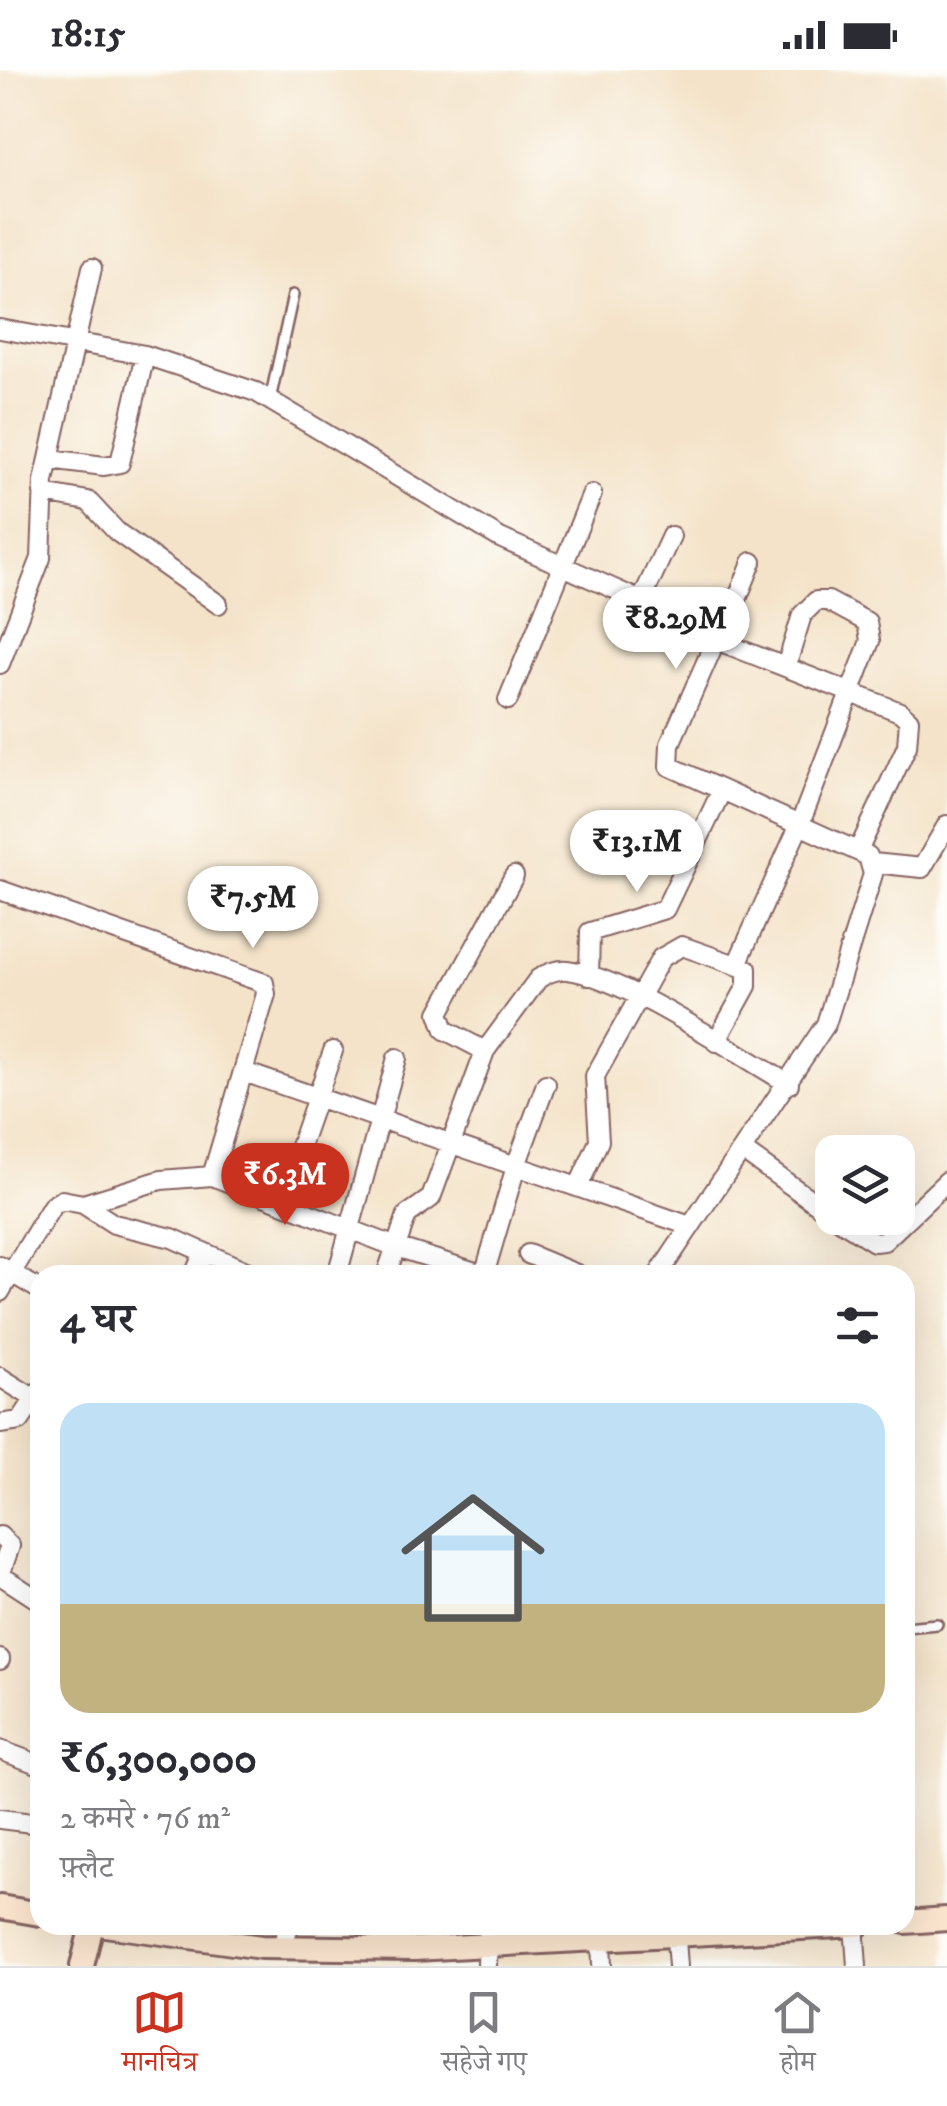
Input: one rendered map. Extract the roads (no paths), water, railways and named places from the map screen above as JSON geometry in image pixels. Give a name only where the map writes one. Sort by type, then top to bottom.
[{"type":"street","points":[[0,664],[41,558],[43,493],[92,268]]},
{"type":"street","points":[[0,329],[145,355],[270,400],[500,538],[704,629],[716,640],[900,712],[909,720],[911,733],[859,849]]},
{"type":"street","points":[[50,458],[104,466],[120,463],[145,355]]},
{"type":"street","points":[[43,493],[88,501],[117,532],[218,604]]},
{"type":"street","points":[[508,700],[592,494]]},
{"type":"street","points":[[642,601],[670,536]]},
{"type":"street","points":[[752,562],[667,757],[678,774],[859,849],[873,863],[922,868],[947,825]]},
{"type":"street","points":[[737,964],[800,824],[872,631],[867,622],[828,601],[816,601],[802,616],[786,668]]},
{"type":"street","points":[[589,976],[590,932],[666,909],[721,792]]},
{"type":"street","points":[[664,1265],[688,1225],[790,1084],[832,1010],[873,863]]},
{"type":"street","points":[[485,1050],[445,1030],[440,1013],[514,876]]},
{"type":"street","points":[[0,890],[264,983],[266,994],[212,1176]]},
{"type":"street","points":[[579,1186],[599,1141],[595,1076],[636,997],[669,950],[682,946],[747,969],[747,986],[716,1042]]},
{"type":"street","points":[[390,1265],[407,1214],[431,1198],[485,1050],[538,979],[566,970],[589,976],[636,997],[790,1084]]},
{"type":"street","points":[[281,1201],[332,1050]]},
{"type":"street","points":[[341,1265],[398,1058]]},
{"type":"street","points":[[244,1072],[453,1140],[688,1225]]},
{"type":"street","points":[[487,1265],[517,1163],[546,1084]]},
{"type":"street","points":[[742,1151],[815,1203]]},
{"type":"street","points":[[83,1204],[161,1180],[212,1176],[453,1265]]},
{"type":"street","points":[[915,1211],[947,1180]]},
{"type":"street","points":[[0,1292],[6,1270],[52,1206],[62,1200],[83,1204],[114,1224],[172,1238],[233,1265]]},
{"type":"street","points":[[863,1235],[874,1242],[884,1241],[890,1235]]},
{"type":"street","points":[[198,1265],[204,1252]]},
{"type":"street","points":[[528,1254],[554,1265]]},
{"type":"street","points":[[6,1270],[30,1284]]},
{"type":"street","points":[[0,1377],[30,1391]]},
{"type":"street","points":[[20,1421],[30,1407]]},
{"type":"street","points":[[0,1424],[20,1421],[30,1426]]},
{"type":"street","points":[[0,1536],[10,1546],[0,1575],[30,1595]]},
{"type":"street","points":[[0,1750],[30,1762]]},
{"type":"street","points":[[0,1818],[30,1822]]},
{"type":"street","points":[[0,1907],[30,1912]]},
{"type":"street","points":[[915,1921],[947,1919]]},
{"type":"street","points":[[82,1966],[90,1935]]},
{"type":"street","points":[[285,1936],[414,1957],[554,1935]]},
{"type":"street","points":[[578,1935],[601,1939],[634,1935]]},
{"type":"street","points":[[676,1935],[678,1966]]},
{"type":"street","points":[[856,1935],[857,1966]]},
{"type":"street","points":[[601,1939],[602,1966]]},
{"type":"lane","points":[[270,400],[293,295]]},
{"type":"lane","points":[[915,1626],[937,1624]]}]
